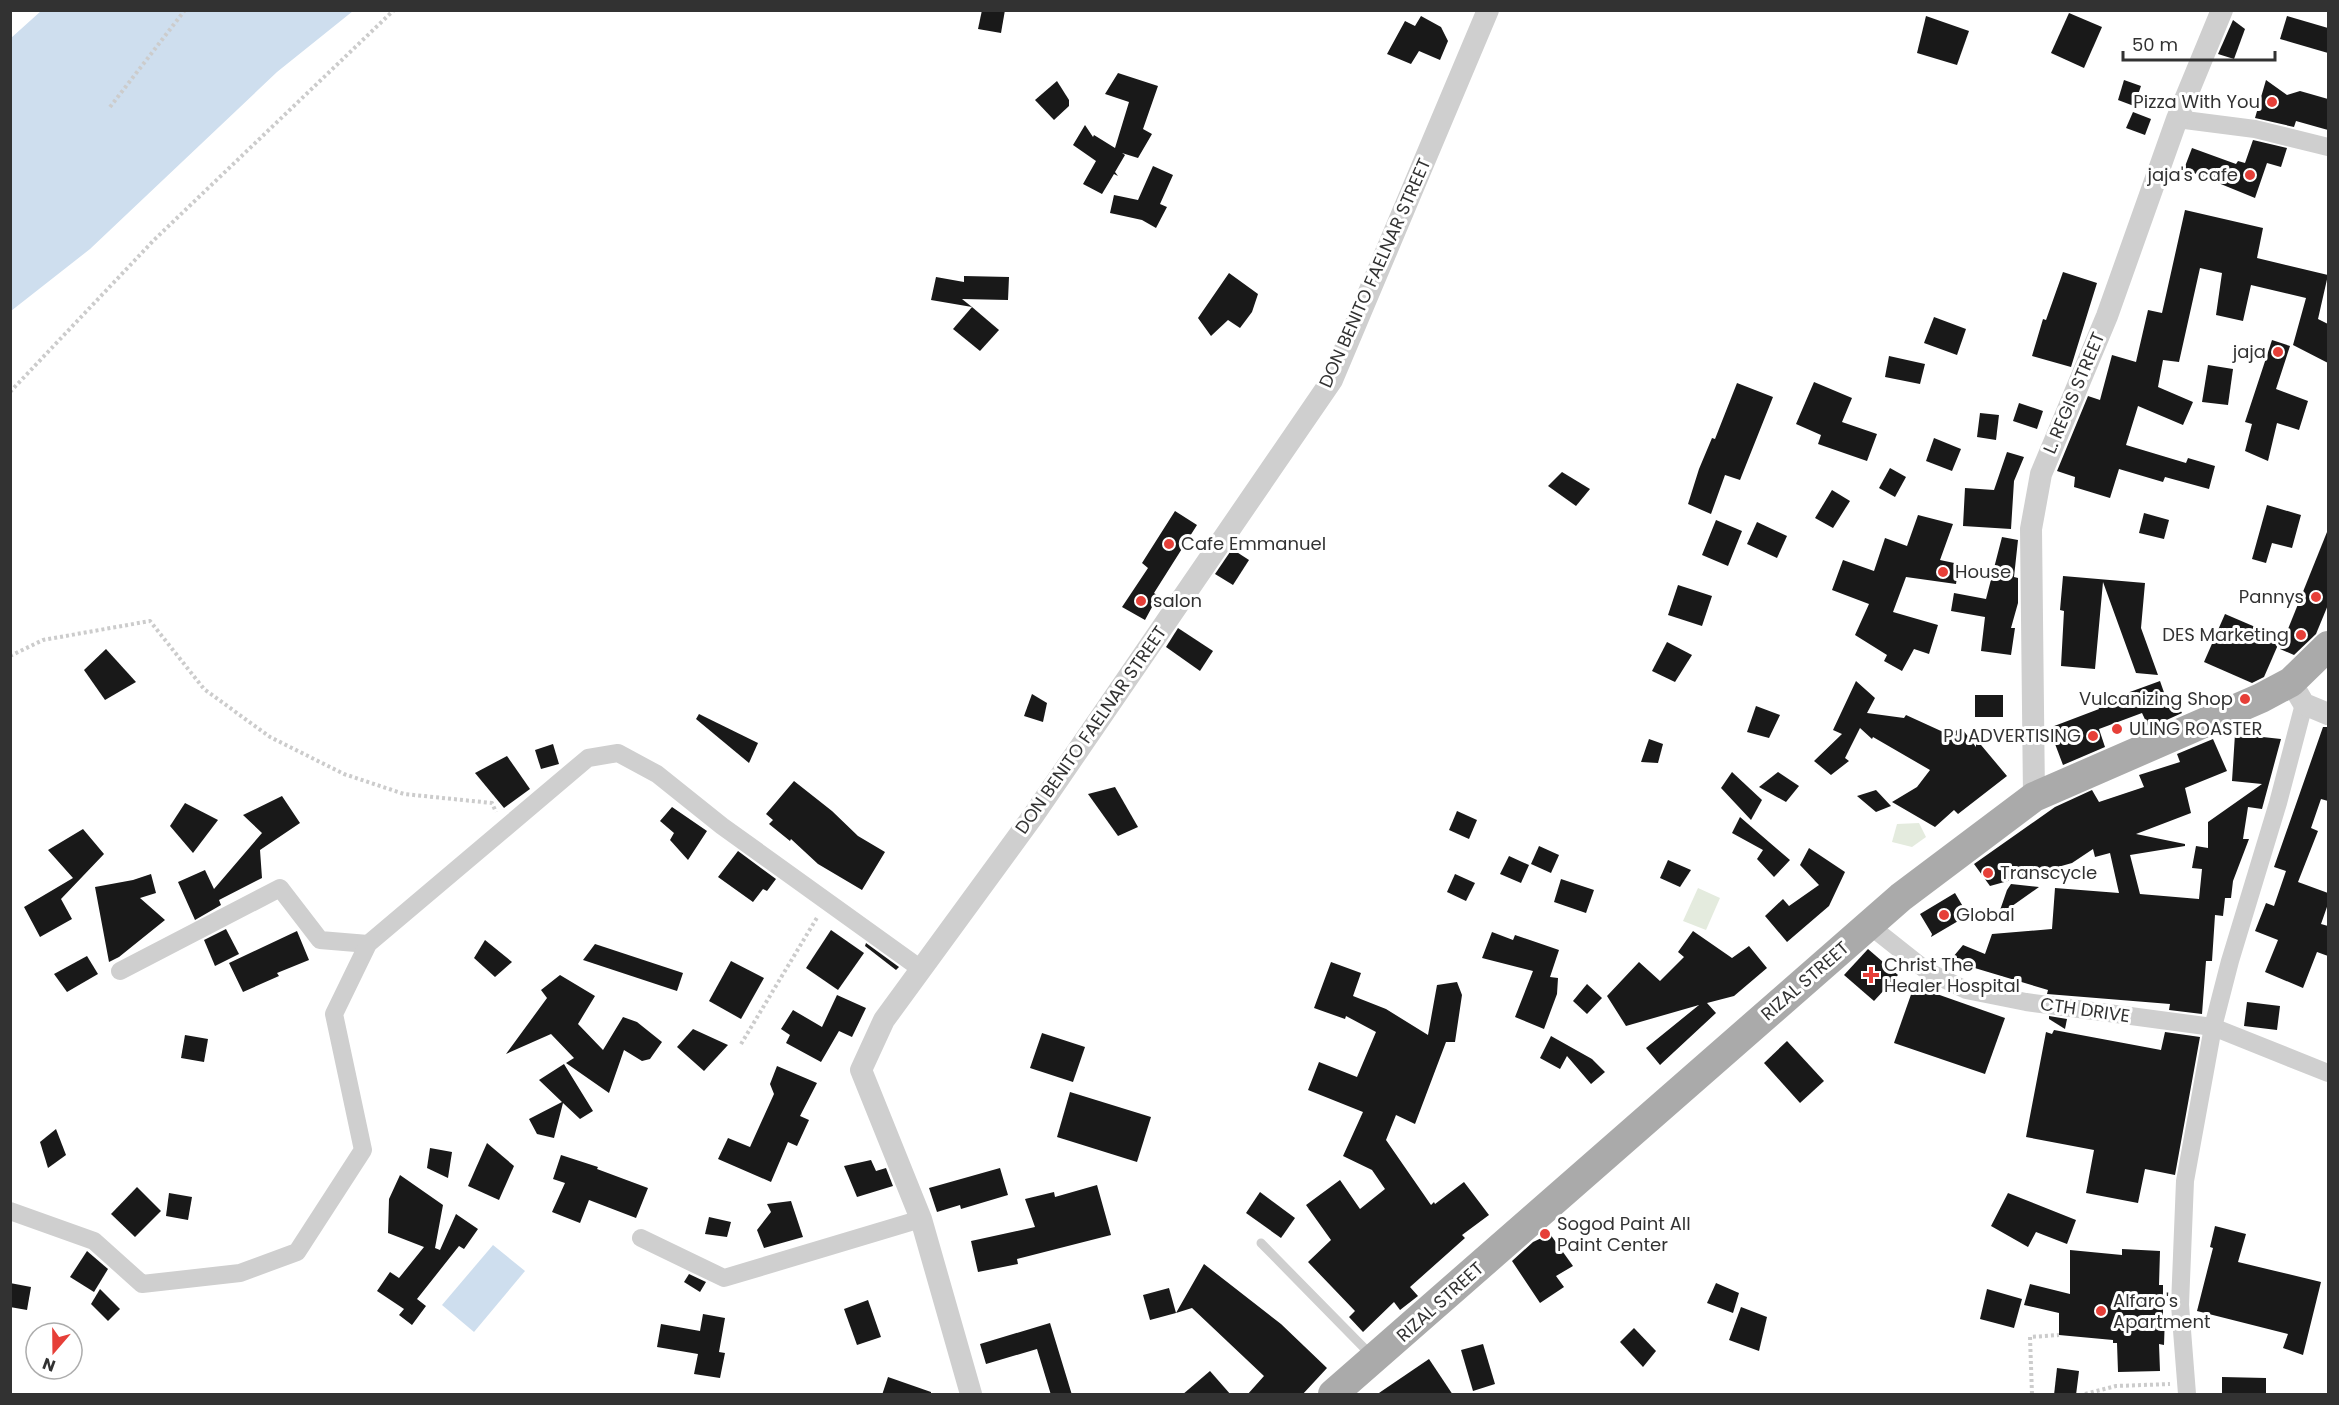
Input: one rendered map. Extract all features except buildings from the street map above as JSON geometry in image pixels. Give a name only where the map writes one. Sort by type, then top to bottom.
[{"type":"main road","name":"RIZAL STREET","points":[[1333,1395],[1376,1360],[1901,897],[2034,797],[2261,698],[2297,693],[2328,646]]},
{"type":"street","name":"DON BENITO FAELNAR STREET","points":[[971,1395],[921,1219],[861,1070],[884,1020],[1034,816],[1332,380],[1488,10]]},
{"type":"street","name":"L. REGIS STREET","points":[[2034,797],[2031,529],[2041,474],[2107,315],[2177,119],[2222,10]]},
{"type":"street","points":[[2177,119],[2255,129],[2328,147]]},
{"type":"street","points":[[2186,1390],[2180,1305],[2186,1181],[2213,1027],[2297,693],[2328,714]]},
{"type":"street","points":[[10,1211],[94,1241],[142,1284],[240,1273],[297,1252],[363,1150],[334,1014],[368,944],[588,758],[618,753],[657,774],[722,826],[921,969]]},
{"type":"street","points":[[120,971],[280,888],[320,940],[368,944]]},
{"type":"street","name":"CTH DRIVE","points":[[1869,925],[1927,971],[1966,990],[2026,1002],[2213,1027],[2328,1073]]},
{"type":"street","points":[[641,1238],[724,1278],[921,1219]]},
{"type":"lane","points":[[1261,1243],[1376,1360]]},
{"type":"path","points":[[110,107],[185,10]]},
{"type":"path","points":[[10,392],[154,240],[393,10]]},
{"type":"path","points":[[10,656],[43,640],[150,621],[204,689],[270,737],[344,774],[404,794],[492,803],[504,829]]},
{"type":"path","points":[[741,1044],[827,901]]},
{"type":"path","points":[[2032,1395],[2030,1337],[2059,1335]]},
{"type":"path","points":[[2085,1395],[2116,1386],[2186,1390]]},
{"type":"shaded area","points":[[1919,823],[1926,837],[1912,847],[1892,842],[1897,824]]},
{"type":"shaded area","points":[[1698,888],[1720,898],[1706,930],[1683,921]]},
{"type":"water","points":[[41,11],[353,11],[277,72],[90,249],[11,311],[11,38]]},
{"type":"water","points":[[493,1245],[525,1271],[474,1332],[442,1305]]},
{"type":"place","name":"Pizza With You","points":[[2272,102]]},
{"type":"place","name":"jaja's cafe","points":[[2250,175]]},
{"type":"place","name":"jaja","points":[[2278,352]]},
{"type":"place","name":"Cafe Emmanuel","points":[[1169,544]]},
{"type":"place","name":"House","points":[[1943,572]]},
{"type":"place","name":"Pannys","points":[[2316,597]]},
{"type":"place","name":"salon","points":[[1141,601]]},
{"type":"place","name":"DES Marketing","points":[[2301,635]]},
{"type":"place","name":"Vulcanizing Shop","points":[[2245,699]]},
{"type":"place","name":"ULING ROASTER","points":[[2117,729]]},
{"type":"place","name":"PJ ADVERTISING","points":[[2093,736]]},
{"type":"place","name":"Transcycle","points":[[1988,873]]},
{"type":"place","name":"Global","points":[[1944,915]]},
{"type":"place","name":"Christ The Healer Hospital","points":[[1871,975]]},
{"type":"place","name":"Sogod Paint All Paint Center","points":[[1545,1234]]},
{"type":"place","name":"Alfaro's Apartment","points":[[2101,1311]]}]
